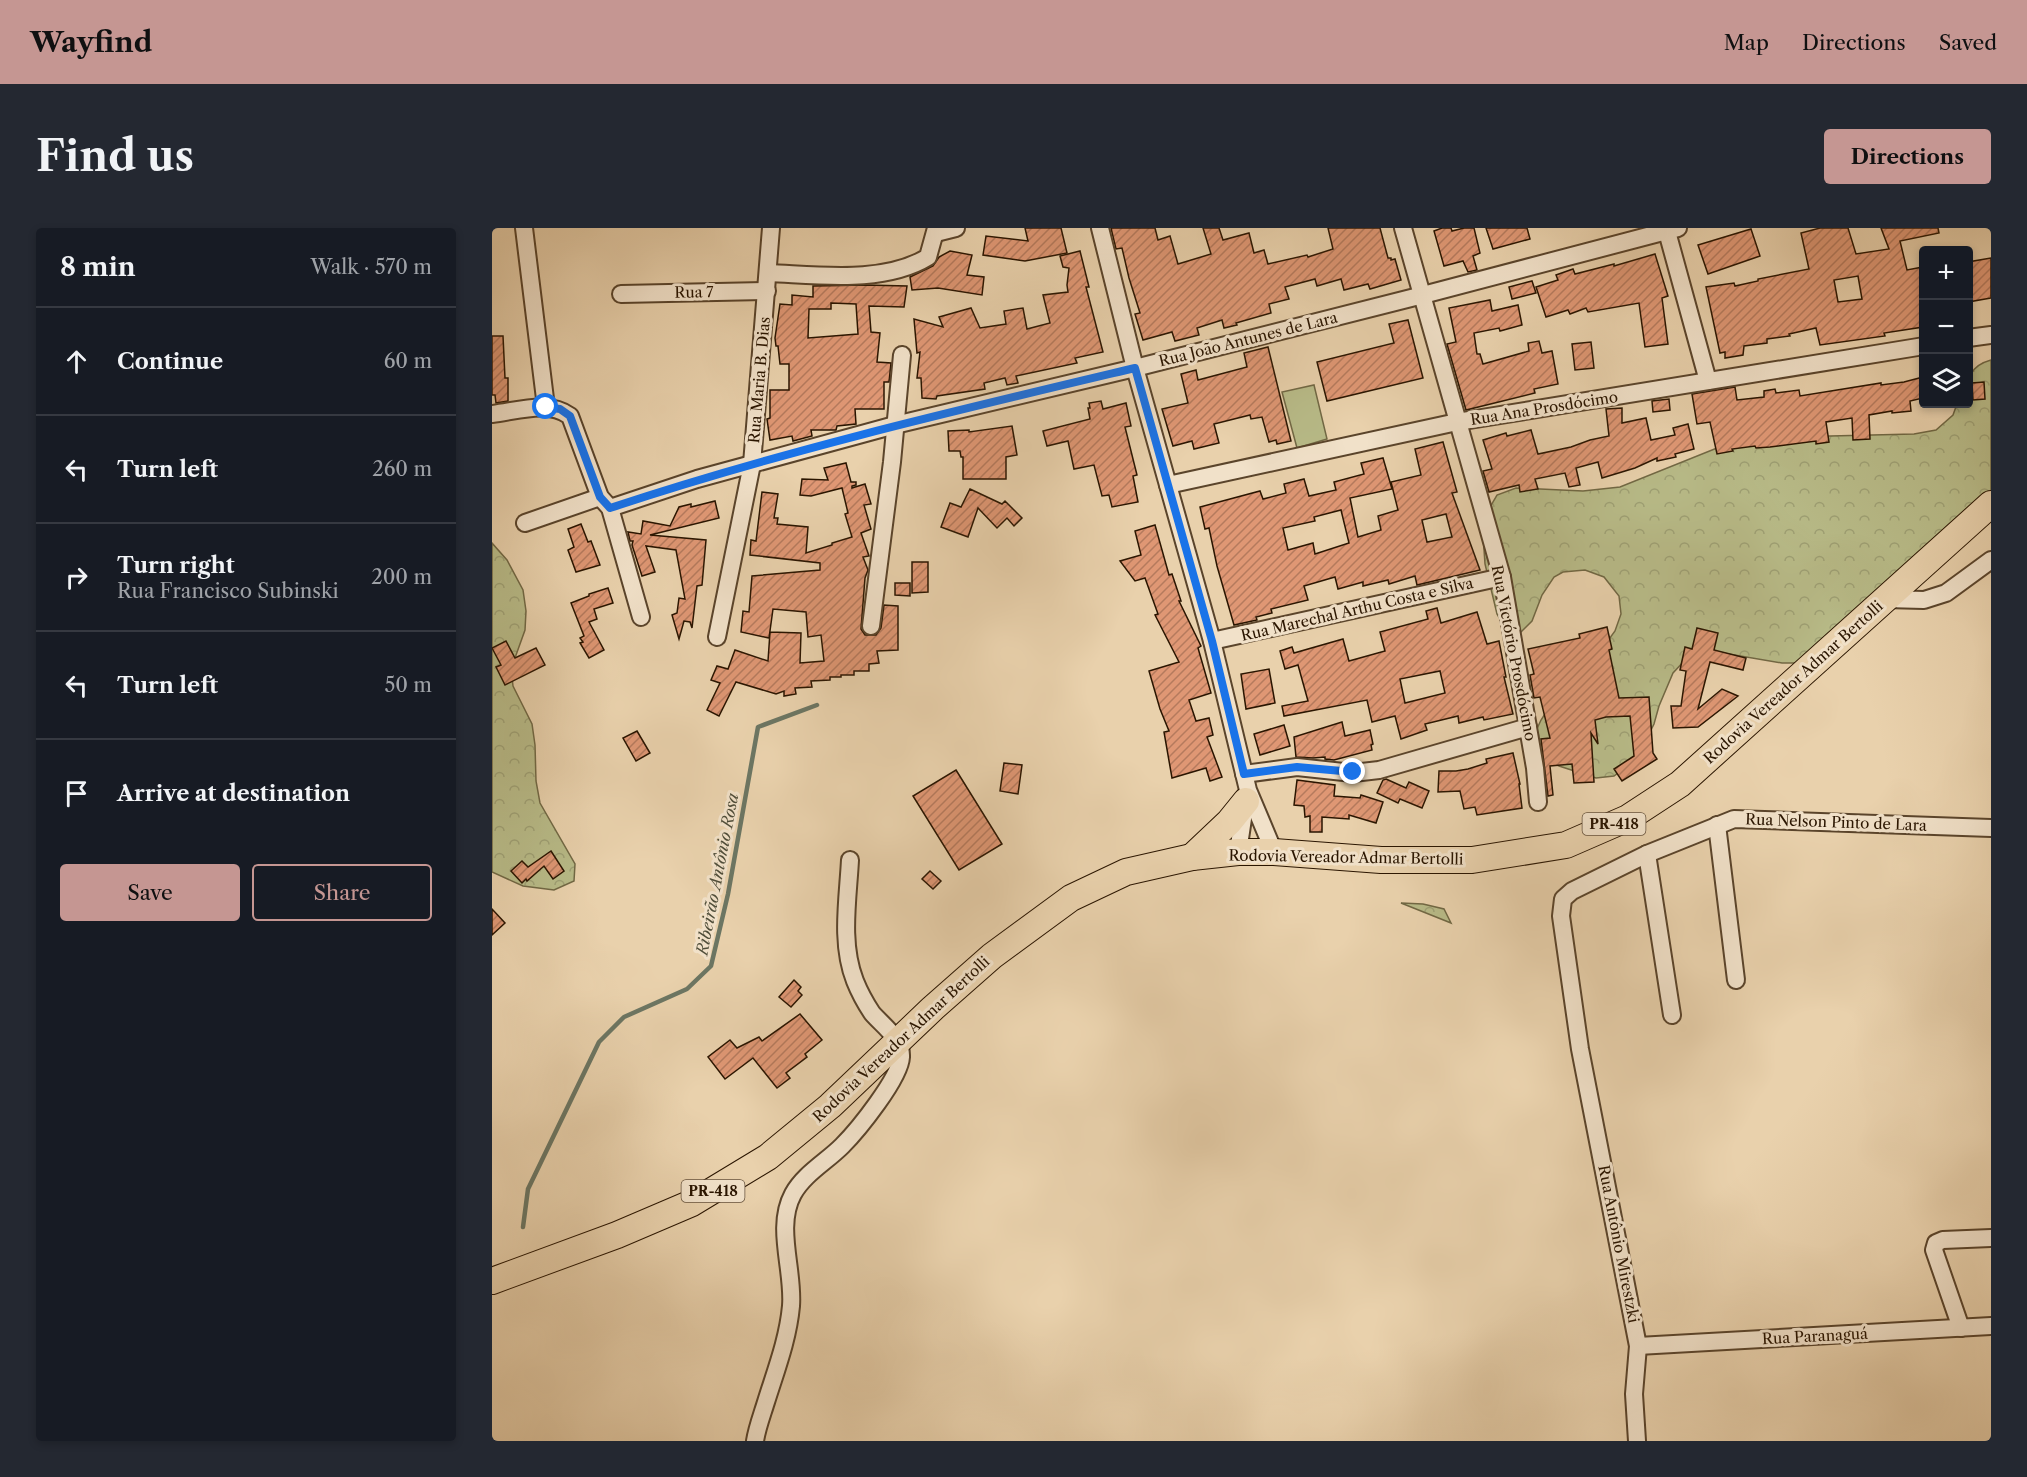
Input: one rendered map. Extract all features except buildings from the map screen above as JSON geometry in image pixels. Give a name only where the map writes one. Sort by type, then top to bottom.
[{"type":"highway","name":"Rodovia Vereador Admar Bertolli","points":[[492,1281],[645,1224],[692,1203],[768,1157],[800,1132],[992,956],[1071,898],[1125,872],[1192,857],[1238,852],[1274,852],[1381,860],[1472,860],[1566,845],[1628,818],[1680,783],[1991,504]]},
{"type":"highway","points":[[1192,857],[1229,822],[1246,788]]},
{"type":"street","points":[[524,228],[546,407]]},
{"type":"street","name":"Rua Maria B. Dias","points":[[717,637],[752,464],[771,228]]},
{"type":"street","points":[[769,273],[885,274],[914,266],[928,257],[936,231],[956,228]]},
{"type":"street","points":[[1100,228],[1135,368],[1212,641],[1246,788],[1274,852]]},
{"type":"street","name":"Rua Victório Prosdócimo","points":[[1403,228],[1502,576],[1535,768],[1538,802]]},
{"type":"street","points":[[1670,229],[1708,381]]},
{"type":"street","name":"Rua João Antunes de Lara","points":[[525,523],[896,425],[1135,368],[1670,229]]},
{"type":"street","name":"Rua 7","points":[[621,294],[767,291]]},
{"type":"street","points":[[1973,337],[1991,335]]},
{"type":"street","name":"Rua Ana Prosdócimo","points":[[1168,486],[1457,423],[1919,347]]},
{"type":"street","points":[[871,626],[884,534],[902,355]]},
{"type":"street","points":[[492,414],[546,407],[560,409],[570,416],[605,502],[641,617]]},
{"type":"street","points":[[1885,599],[1924,600],[1946,593],[1991,560]]},
{"type":"street","name":"Rua Marechal Arthu Costa e Silva","points":[[1212,641],[1502,576]]},
{"type":"street","points":[[1246,788],[1297,767],[1353,772],[1379,770],[1528,728]]},
{"type":"street","points":[[1238,852],[1246,788]]},
{"type":"street","name":"Rua Nelson Pinto de Lara","points":[[1580,1049],[1570,965],[1561,916],[1563,899],[1572,891],[1647,854],[1734,819],[1991,828]]},
{"type":"street","points":[[1717,825],[1736,980]]},
{"type":"street","points":[[1647,854],[1672,1015]]},
{"type":"street","points":[[755,1441],[789,1330],[792,1302],[786,1236],[787,1212],[794,1193],[808,1176],[841,1147],[857,1129],[893,1080],[902,1055],[899,1041],[871,1011],[855,980],[846,941],[850,860]]},
{"type":"street","name":"Rua Antônio Mirestzki","points":[[1580,1049],[1638,1346],[1634,1394],[1637,1441]]},
{"type":"street","points":[[1961,1328],[1934,1250],[1936,1243],[1943,1240],[1991,1238]]},
{"type":"street","name":"Rua Paranaguá","points":[[1638,1346],[1991,1326]]},
{"type":"green space","points":[[1991,360],[1991,501],[1802,663],[1782,663],[1723,653],[1687,658],[1673,673],[1654,724],[1640,752],[1631,763],[1614,776],[1596,778],[1559,766],[1541,756],[1535,733],[1541,720],[1563,686],[1615,631],[1621,614],[1619,596],[1604,577],[1585,570],[1563,572],[1554,577],[1542,595],[1532,621],[1520,633],[1507,631],[1497,614],[1485,564],[1483,535],[1486,514],[1497,495],[1516,488],[1583,491],[1620,487],[1717,448],[1788,437],[1914,434],[1936,430],[1953,415],[1956,408],[1973,408],[1973,371]]},
{"type":"green space","points":[[1314,385],[1327,439],[1297,448],[1282,392]]},
{"type":"green space","points":[[492,543],[507,560],[523,590],[526,611],[525,630],[511,669],[513,686],[532,724],[540,803],[575,864],[574,881],[554,890],[523,886],[492,872]]},
{"type":"green space","points":[[1401,903],[1423,904],[1444,909],[1451,923]]},
{"type":"waterway","name":"Ribeirão Antônio Rosa","points":[[523,1227],[528,1189],[599,1042],[624,1017],[687,989],[711,966],[728,894],[758,727],[817,705]]},
{"type":"route","points":[[546,407],[560,409],[570,416],[600,497],[610,508],[697,479],[896,425],[1135,368],[1212,641],[1244,774],[1297,767],[1353,772]]}]
